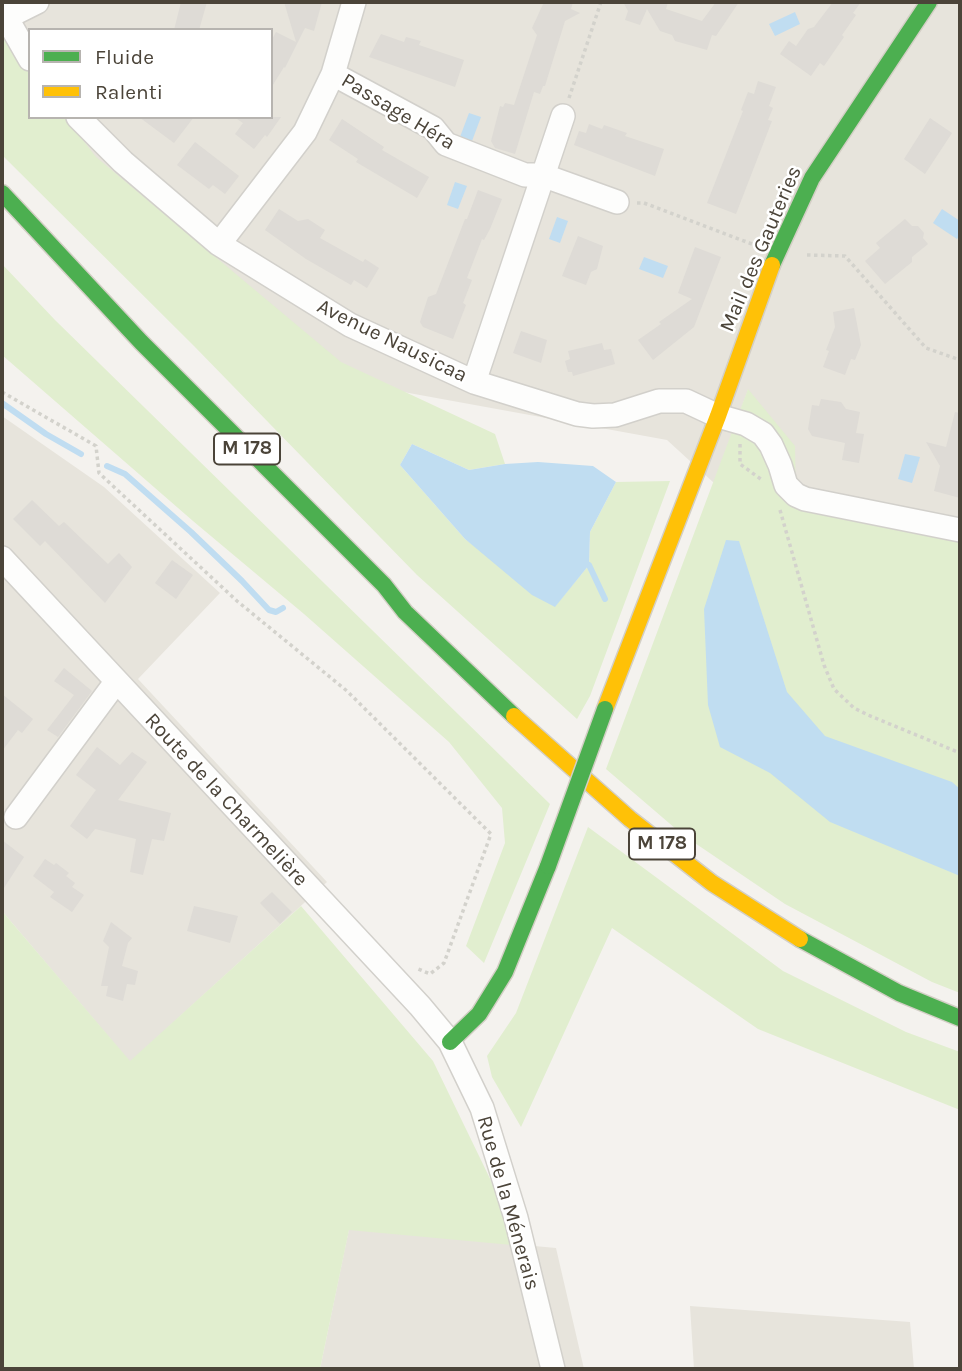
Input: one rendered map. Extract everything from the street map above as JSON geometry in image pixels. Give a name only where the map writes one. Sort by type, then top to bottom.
[{"type":"main road","name":"Mail des Gauteries","points":[[450,1042],[479,1014],[505,972],[548,866],[718,416],[772,265],[811,178],[929,2]]},
{"type":"main road","name":"M 178","points":[[2,194],[141,342],[384,585],[405,612],[539,740],[630,820],[712,883],[805,942],[899,993],[960,1018]]},
{"type":"main road","name":"M 178","points":[[294,518],[376,593],[405,612]]},
{"type":"street","points":[[28,56],[3,14],[37,2]]},
{"type":"street","name":"Passage Héra","points":[[219,244],[305,132],[333,74],[354,2]]},
{"type":"street","name":"Passage Héra","points":[[333,74],[433,128],[446,144],[525,175],[542,176],[617,202]]},
{"type":"street","points":[[474,382],[563,116]]},
{"type":"street","name":"Avenue Nausicaa","points":[[80,119],[123,162],[219,244],[350,325],[474,382],[564,410],[593,416],[635,411],[659,401],[686,401],[718,416],[746,424]]},
{"type":"street","points":[[746,424],[763,434],[771,445],[786,485],[796,495],[960,530]]},
{"type":"street","name":"Route de la Charmelière","points":[[2,558],[392,976],[450,1042]]},
{"type":"street","points":[[16,817],[116,682]]},
{"type":"street","name":"Rue de la Ménerais","points":[[450,1042],[482,1108],[516,1218],[553,1369]]},
{"type":"path","points":[[563,116],[601,2]]},
{"type":"path","points":[[2,392],[96,446],[99,473],[237,601],[347,691],[491,834],[444,963],[430,974],[406,963],[392,976]]},
{"type":"path","points":[[746,424],[741,439],[740,464],[767,484]]},
{"type":"path","points":[[777,500],[824,665],[834,689],[854,708],[960,753]]},
{"type":"shaded area","points":[[2,2],[960,2],[960,542],[796,498],[748,390],[714,483],[667,440],[354,383],[92,171],[53,119],[273,119],[273,28],[28,28],[28,86],[2,53]]},
{"type":"shaded area","points":[[2,416],[104,487],[220,593],[138,679],[327,882],[130,1062],[2,911]]},
{"type":"shaded area","points":[[349,1229],[556,1248],[584,1369],[320,1369]]},
{"type":"shaded area","points":[[690,1306],[910,1322],[914,1369],[694,1369]]},
{"type":"green space","points":[[2,37],[28,70],[28,119],[67,119],[96,157],[341,362],[495,434],[505,464],[469,470],[412,444],[400,465],[465,539],[555,606],[589,565],[590,532],[616,482],[670,481],[590,696],[577,719],[417,575],[194,346],[2,155]]},
{"type":"green space","points":[[2,264],[55,320],[550,804],[484,963],[466,946],[505,843],[502,808],[449,742],[2,355]]},
{"type":"green space","points":[[748,389],[795,446],[796,498],[960,542],[960,993],[932,982],[785,904],[683,835],[606,769]]},
{"type":"green space","points":[[588,827],[783,971],[906,1032],[960,1052],[960,1110],[758,1029],[612,928],[521,1127],[492,1077],[487,1056],[516,1013]]},
{"type":"green space","points":[[301,906],[433,1061],[496,1191],[512,1245],[349,1230],[320,1369],[2,1369],[2,911],[130,1061]]},
{"type":"water","points":[[795,12],[800,24],[775,36],[769,24]]},
{"type":"water","points":[[469,113],[481,117],[472,141],[460,137]]},
{"type":"water","points":[[455,182],[467,186],[458,209],[447,205]]},
{"type":"water","points":[[942,209],[960,221],[960,234],[957,239],[933,223]]},
{"type":"water","points":[[557,217],[568,221],[560,243],[549,239]]},
{"type":"water","points":[[644,257],[668,266],[663,278],[639,269]]},
{"type":"water","points":[[412,444],[469,470],[538,462],[593,466],[616,482],[590,532],[589,565],[555,607],[532,595],[465,539],[400,465]]},
{"type":"water","points":[[905,454],[920,457],[912,483],[898,479]]},
{"type":"water","points":[[726,540],[739,541],[787,692],[825,736],[952,782],[960,789],[960,876],[830,822],[770,773],[720,747],[708,705],[704,609]]},
{"type":"building","points":[[181,2],[207,2],[200,28],[174,28]]},
{"type":"building","points":[[284,2],[322,2],[314,31],[305,28],[285,68],[273,85],[273,37],[276,32],[296,42]]},
{"type":"building","points":[[544,2],[573,2],[571,9],[580,13],[565,21],[545,86],[540,94],[534,92],[515,154],[495,148],[491,141],[500,106],[503,107],[505,103],[514,105],[537,35],[532,28]]},
{"type":"building","points":[[623,2],[668,2],[666,9],[702,21],[716,2],[739,2],[716,36],[712,35],[707,50],[675,41],[672,35],[660,31],[647,9],[640,25],[625,20],[628,11]]},
{"type":"building","points":[[833,2],[861,2],[853,13],[856,15],[842,35],[844,37],[824,66],[820,63],[811,76],[780,54],[789,41],[796,46]]},
{"type":"building","points":[[381,34],[404,42],[406,37],[421,41],[419,45],[464,60],[455,87],[369,57]]},
{"type":"building","points":[[758,81],[776,87],[769,106],[773,108],[768,120],[772,121],[736,214],[707,203],[748,92],[754,94]]},
{"type":"building","points":[[281,117],[267,137],[265,135],[254,149],[235,134],[243,123],[237,119]]},
{"type":"building","points":[[930,118],[952,133],[925,174],[904,159]]},
{"type":"building","points":[[142,119],[192,119],[174,143]]},
{"type":"building","points":[[342,119],[384,147],[382,150],[429,177],[417,198],[356,162],[358,159],[329,140]]},
{"type":"building","points":[[589,124],[602,129],[604,125],[627,133],[625,136],[664,149],[655,176],[574,145],[579,131],[586,133]]},
{"type":"building","points":[[195,142],[239,176],[225,194],[213,185],[209,189],[177,165]]},
{"type":"building","points":[[478,190],[502,199],[467,278],[472,280],[453,339],[423,327],[420,322],[428,297],[436,294]]},
{"type":"building","points":[[279,209],[298,221],[308,219],[325,230],[320,238],[379,268],[367,288],[354,280],[351,285],[306,259],[265,230]]},
{"type":"building","points":[[905,219],[912,226],[918,226],[928,244],[912,257],[912,262],[885,284],[865,261],[880,248],[876,243]]},
{"type":"building","points":[[578,236],[603,246],[597,269],[591,272],[586,285],[562,276]]},
{"type":"building","points":[[695,247],[721,257],[694,327],[653,360],[638,340],[692,299],[678,293]]},
{"type":"building","points":[[854,308],[861,345],[855,360],[851,359],[845,375],[823,367],[835,327],[833,312]]},
{"type":"building","points":[[521,331],[547,340],[541,363],[513,353]]},
{"type":"building","points":[[602,343],[604,350],[611,349],[615,364],[573,376],[572,372],[568,372],[565,361],[570,359],[568,351]]},
{"type":"building","points":[[821,399],[841,402],[846,409],[860,412],[856,433],[864,434],[859,463],[842,460],[845,443],[812,436],[808,429],[812,405],[819,406]]},
{"type":"building","points":[[955,412],[960,413],[960,498],[934,491],[940,466],[926,442],[946,447]]},
{"type":"building","points":[[32,500],[59,526],[64,522],[108,564],[119,553],[132,567],[105,603],[45,541],[40,546],[13,519]]},
{"type":"building","points":[[172,560],[193,575],[176,599],[155,583]]},
{"type":"building","points":[[64,668],[92,691],[58,737],[47,730],[74,695],[54,681]]},
{"type":"building","points":[[2,694],[33,719],[22,733],[18,730],[2,751]]},
{"type":"building","points":[[97,747],[120,765],[132,752],[147,762],[118,800],[171,813],[164,841],[152,839],[143,875],[130,872],[136,839],[95,829],[87,839],[70,826],[96,790],[76,775]]},
{"type":"building","points":[[2,840],[24,857],[2,891]]},
{"type":"building","points":[[45,859],[69,873],[66,876],[75,883],[72,887],[84,895],[72,912],[50,897],[54,892],[33,876]]},
{"type":"building","points":[[272,892],[292,912],[280,924],[260,903]]},
{"type":"building","points":[[194,906],[238,916],[230,943],[187,931]]},
{"type":"building","points":[[111,922],[132,938],[122,966],[138,971],[135,985],[127,984],[123,1001],[106,996],[108,986],[101,986],[109,947],[103,941]]},
{"type":"waterway","points":[[2,403],[46,434],[81,454]]},
{"type":"waterway","points":[[107,466],[125,474],[191,532],[269,610],[276,612],[283,608]]},
{"type":"waterway","points":[[584,562],[589,565],[605,599]]},
{"type":"traffic: fast","points":[[772,265],[812,178],[929,2]]},
{"type":"traffic: fast","points":[[2,193],[141,342],[384,585],[405,612],[514,716]]},
{"type":"traffic: fast","points":[[548,866],[605,709]]},
{"type":"traffic: fast","points":[[450,1042],[479,1014],[505,972],[548,866]]},
{"type":"traffic: fast","points":[[800,939],[899,993],[960,1018]]},
{"type":"traffic: slow","points":[[605,709],[718,416],[772,265]]},
{"type":"traffic: slow","points":[[514,716],[630,819],[712,883],[800,939]]}]
